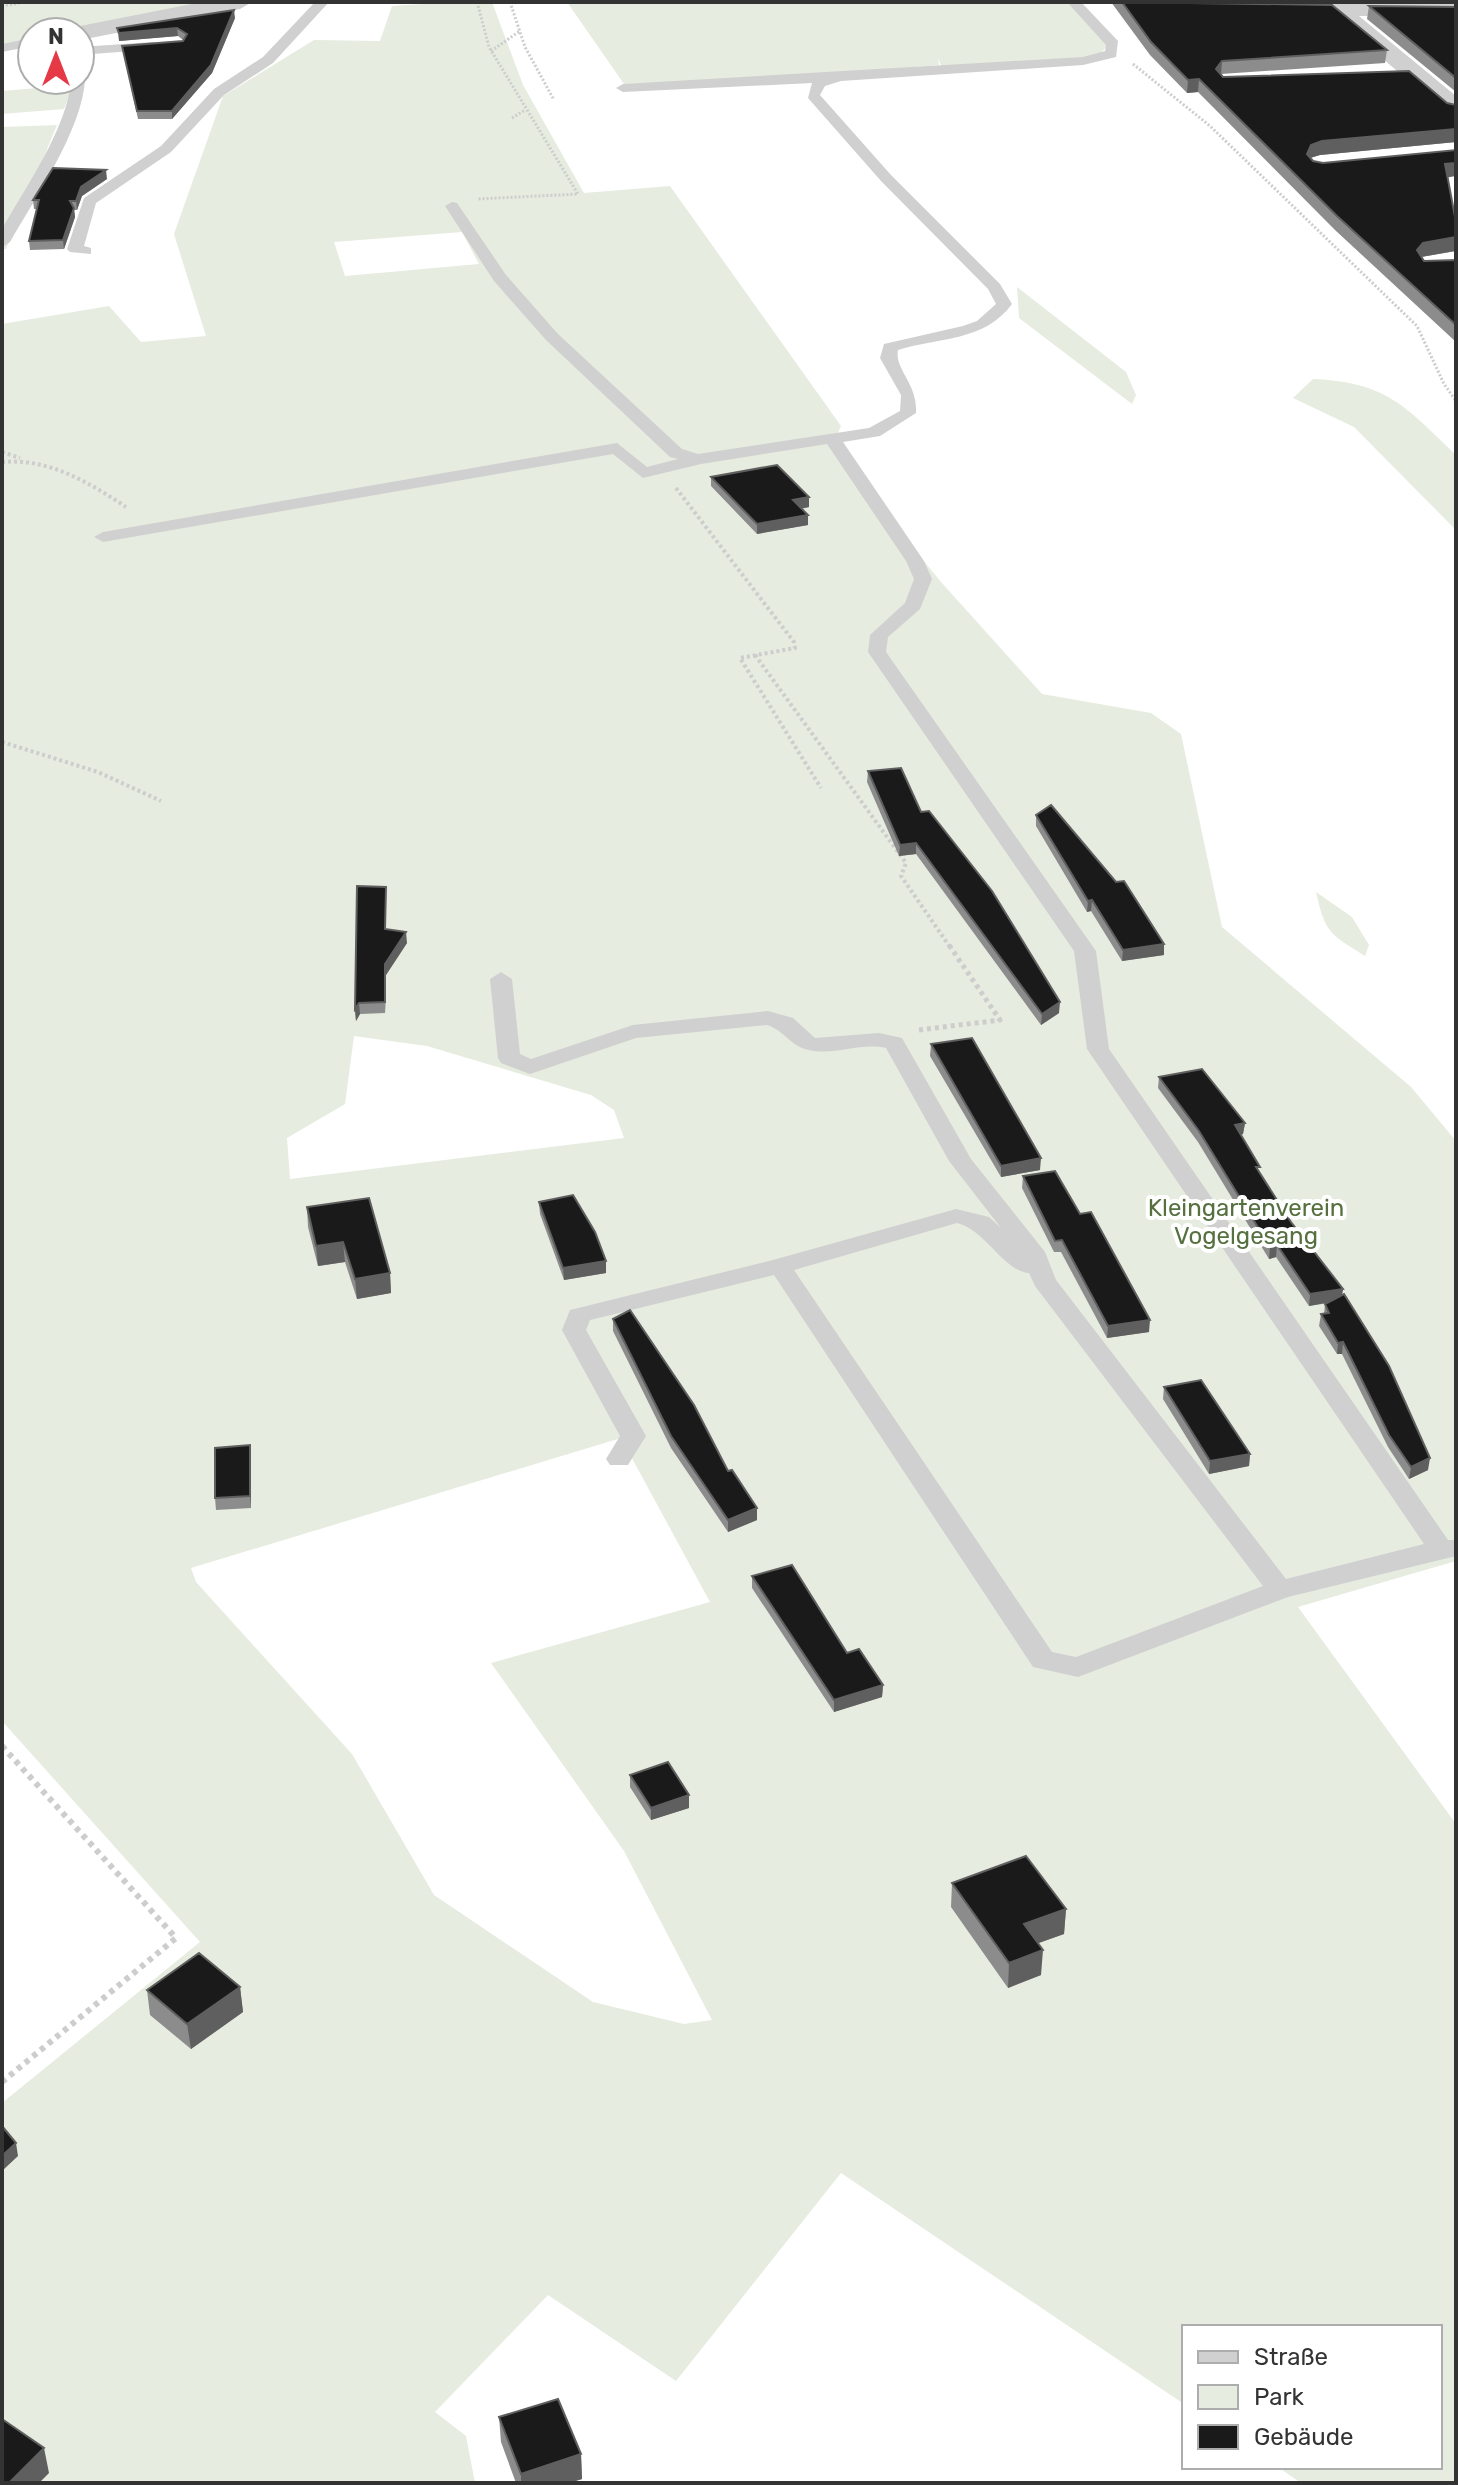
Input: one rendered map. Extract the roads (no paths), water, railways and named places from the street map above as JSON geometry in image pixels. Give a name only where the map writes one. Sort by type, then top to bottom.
[{"type":"street","points":[[96,30],[240,2]]},
{"type":"street","points":[[1338,5],[1456,109]]},
{"type":"street","points":[[1250,7],[1338,5],[1456,10]]},
{"type":"street","points":[[1382,75],[1413,73]]},
{"type":"lane","points":[[86,251],[75,249],[89,201],[166,149],[219,92],[268,60],[322,2]]},
{"type":"lane","points":[[623,88],[1054,63],[1111,54],[1113,44],[1074,2]]},
{"type":"lane","points":[[96,50],[163,45]]},
{"type":"lane","points":[[103,537],[617,448],[643,473],[697,459],[874,432],[908,413],[909,395],[888,358],[890,347],[907,340],[969,329],[997,317],[1004,304],[994,287],[886,178],[813,95],[819,83],[840,77]]},
{"type":"lane","points":[[2,242],[53,148],[76,96]]},
{"type":"lane","points":[[452,206],[500,278],[552,337],[676,453],[697,459]]},
{"type":"lane","points":[[780,1266],[1043,1660],[1078,1667],[1280,1590],[1449,1548],[1098,1049],[1085,951],[877,652],[879,635],[913,605],[923,579],[915,561],[833,440]]},
{"type":"lane","points":[[501,979],[509,1058],[530,1067],[633,1032],[768,1018],[785,1023],[797,1040],[812,1047],[882,1039],[894,1043],[961,1161],[1036,1257],[1044,1281]]},
{"type":"lane","points":[[619,1459],[633,1436],[574,1330],[579,1315],[780,1266],[956,1216],[981,1222],[1044,1281],[1280,1590]]},
{"type":"park label","name":"Kleingartenverein Vogelgesang","points":[[1246,1222]]}]
